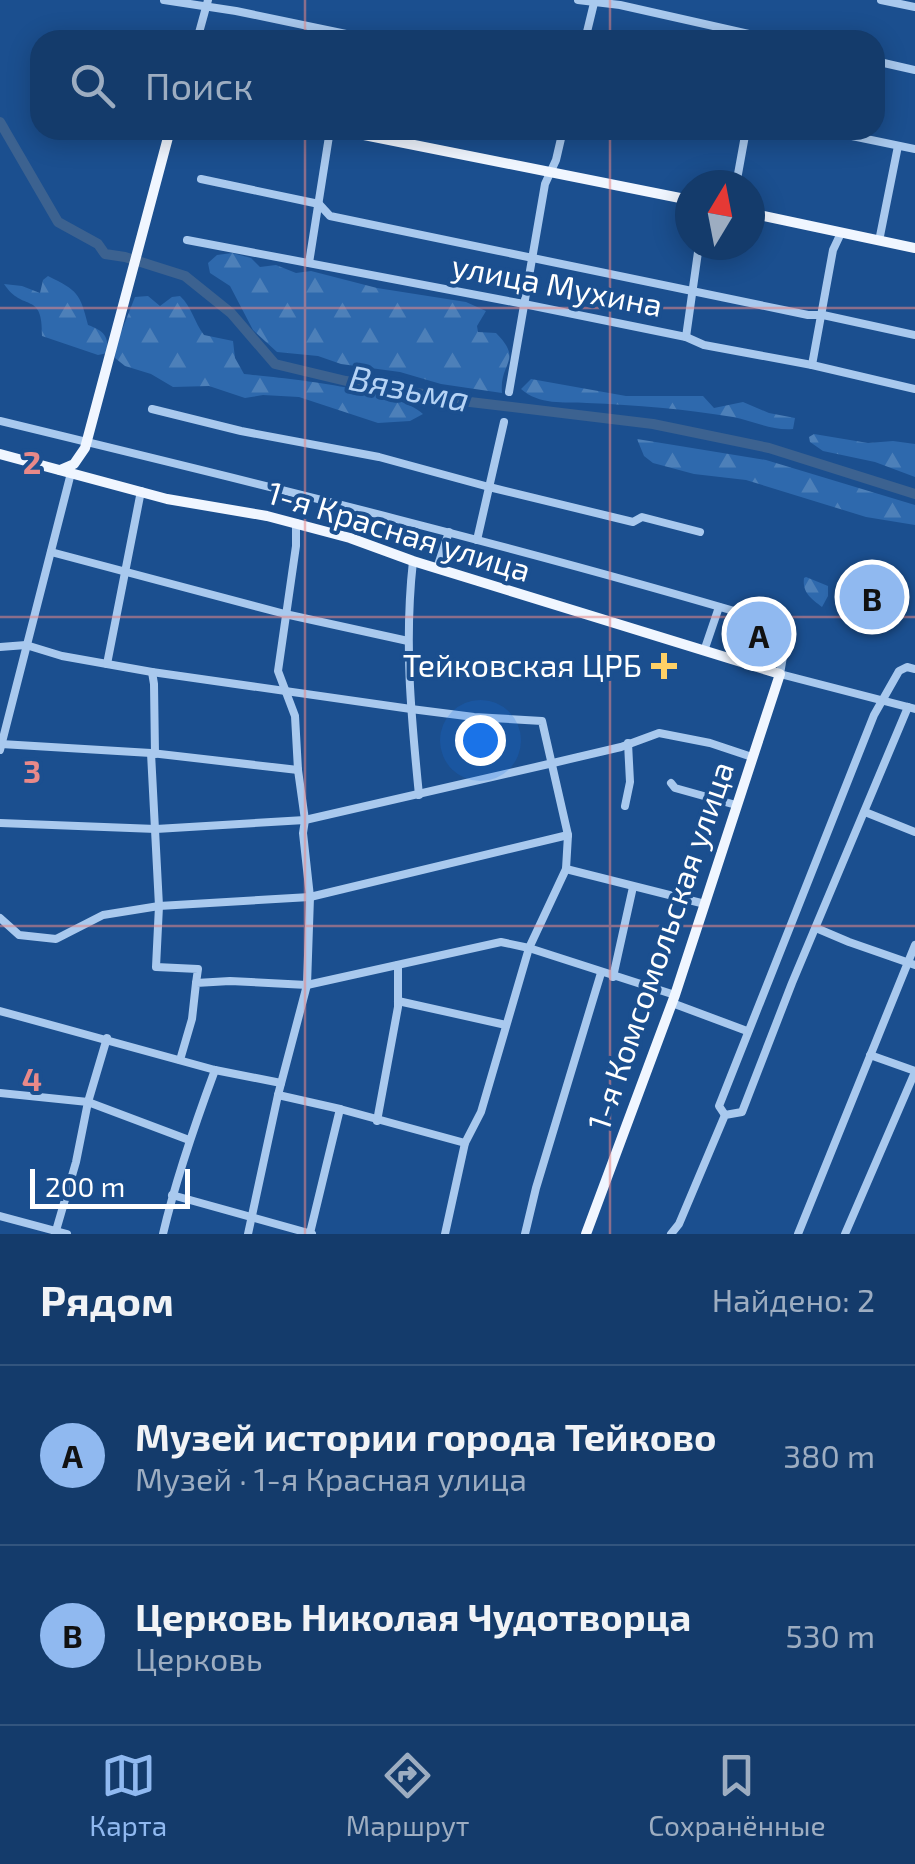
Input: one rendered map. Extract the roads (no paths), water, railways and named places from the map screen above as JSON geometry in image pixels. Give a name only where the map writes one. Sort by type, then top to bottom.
[{"type":"main road","points":[[90,477],[85,464],[86,445],[167,140]]},
{"type":"main road","points":[[388,140],[675,197]]},
{"type":"main road","points":[[765,216],[915,248]]},
{"type":"main road","points":[[65,472],[86,445]]},
{"type":"main road","name":"1-я Красная улица","points":[[0,454],[166,499],[296,523],[350,538],[780,674]]},
{"type":"main road","name":"1-я Комсомольская улица","points":[[586,1234],[674,999],[780,674]]},
{"type":"street","points":[[164,0],[207,4],[328,30]]},
{"type":"street","points":[[578,0],[594,4],[620,2],[730,30]]},
{"type":"street","points":[[881,0],[915,8]]},
{"type":"street","points":[[200,30],[207,4]]},
{"type":"street","points":[[588,30],[594,4]]},
{"type":"street","points":[[885,64],[915,70]]},
{"type":"street","points":[[309,263],[329,140]]},
{"type":"street","points":[[509,392],[545,184],[560,140]]},
{"type":"street","points":[[739,170],[744,140]]},
{"type":"street","points":[[870,140],[915,149]]},
{"type":"street","points":[[879,241],[898,146]]},
{"type":"street","points":[[202,180],[319,204],[330,216],[915,336]]},
{"type":"street","points":[[812,365],[833,250],[841,233]]},
{"type":"street","name":"улица Мухина","points":[[188,240],[686,337],[915,389]]},
{"type":"street","points":[[686,337],[697,260]]},
{"type":"street","points":[[152,409],[379,457],[633,522],[642,516],[700,532]]},
{"type":"street","points":[[0,421],[449,532],[788,627],[780,674],[912,708],[816,928],[742,1112],[725,1116]]},
{"type":"street","points":[[477,540],[504,422]]},
{"type":"street","points":[[65,472],[51,552],[1,747],[153,754],[298,770]]},
{"type":"street","points":[[107,664],[141,492]]},
{"type":"street","points":[[248,1234],[306,985],[310,897],[295,716],[278,671],[296,523]]},
{"type":"street","points":[[437,568],[449,532]]},
{"type":"street","points":[[51,552],[284,614],[408,641]]},
{"type":"street","points":[[413,561],[408,605],[408,673],[418,794]]},
{"type":"street","points":[[704,650],[720,606]]},
{"type":"street","points":[[0,647],[26,645],[62,656],[152,672],[474,718],[542,720],[568,835],[566,869],[529,948],[481,1112],[464,1143],[445,1234]]},
{"type":"street","points":[[725,1116],[719,1106],[874,715],[903,668],[915,669]]},
{"type":"street","points":[[152,672],[159,906],[156,966],[198,969],[192,1019],[180,1060]]},
{"type":"street","points":[[0,822],[156,829],[304,820],[553,763],[628,744],[650,734],[674,734],[710,742],[752,757]]},
{"type":"street","points":[[625,806],[630,782],[628,744]]},
{"type":"street","points":[[671,783],[675,788],[736,806]]},
{"type":"street","points":[[865,812],[915,832]]},
{"type":"street","points":[[0,918],[19,934],[56,938],[103,915],[159,906],[310,897],[568,835]]},
{"type":"street","points":[[566,869],[705,904]]},
{"type":"street","points":[[613,977],[633,887]]},
{"type":"street","points":[[816,928],[912,964]]},
{"type":"street","points":[[196,983],[306,985],[501,942],[529,948],[674,999],[747,1031]]},
{"type":"street","points":[[798,1234],[870,1055],[912,964],[915,945]]},
{"type":"street","points":[[377,1121],[398,1001],[398,966]]},
{"type":"street","points":[[526,1234],[536,1188],[601,973]]},
{"type":"street","points":[[398,1001],[506,1024]]},
{"type":"street","points":[[0,1023],[1,1011],[215,1070],[281,1083]]},
{"type":"street","points":[[55,1232],[106,1038]]},
{"type":"street","points":[[845,1234],[915,1071],[870,1055]]},
{"type":"street","points":[[163,1234],[189,1140],[215,1070]]},
{"type":"street","points":[[0,1093],[88,1102],[189,1140]]},
{"type":"street","points":[[278,1095],[464,1143]]},
{"type":"street","points":[[172,1194],[311,1234],[340,1109]]},
{"type":"street","points":[[671,1234],[679,1224],[725,1116]]},
{"type":"street","points":[[0,1216],[67,1234]]},
{"type":"waterway","name":"Вязьма","points":[[0,122],[58,222],[98,244],[105,254],[185,276],[231,313],[275,364],[346,381],[470,402],[653,424],[769,448],[915,494]]},
{"type":"place","name":"Церковь Николая Чудотворца","points":[[872,597]]},
{"type":"place","name":"Музей истории города Тейково","points":[[759,634]]},
{"type":"place","name":"Тейковская ЦРБ","points":[[664,666]]}]
